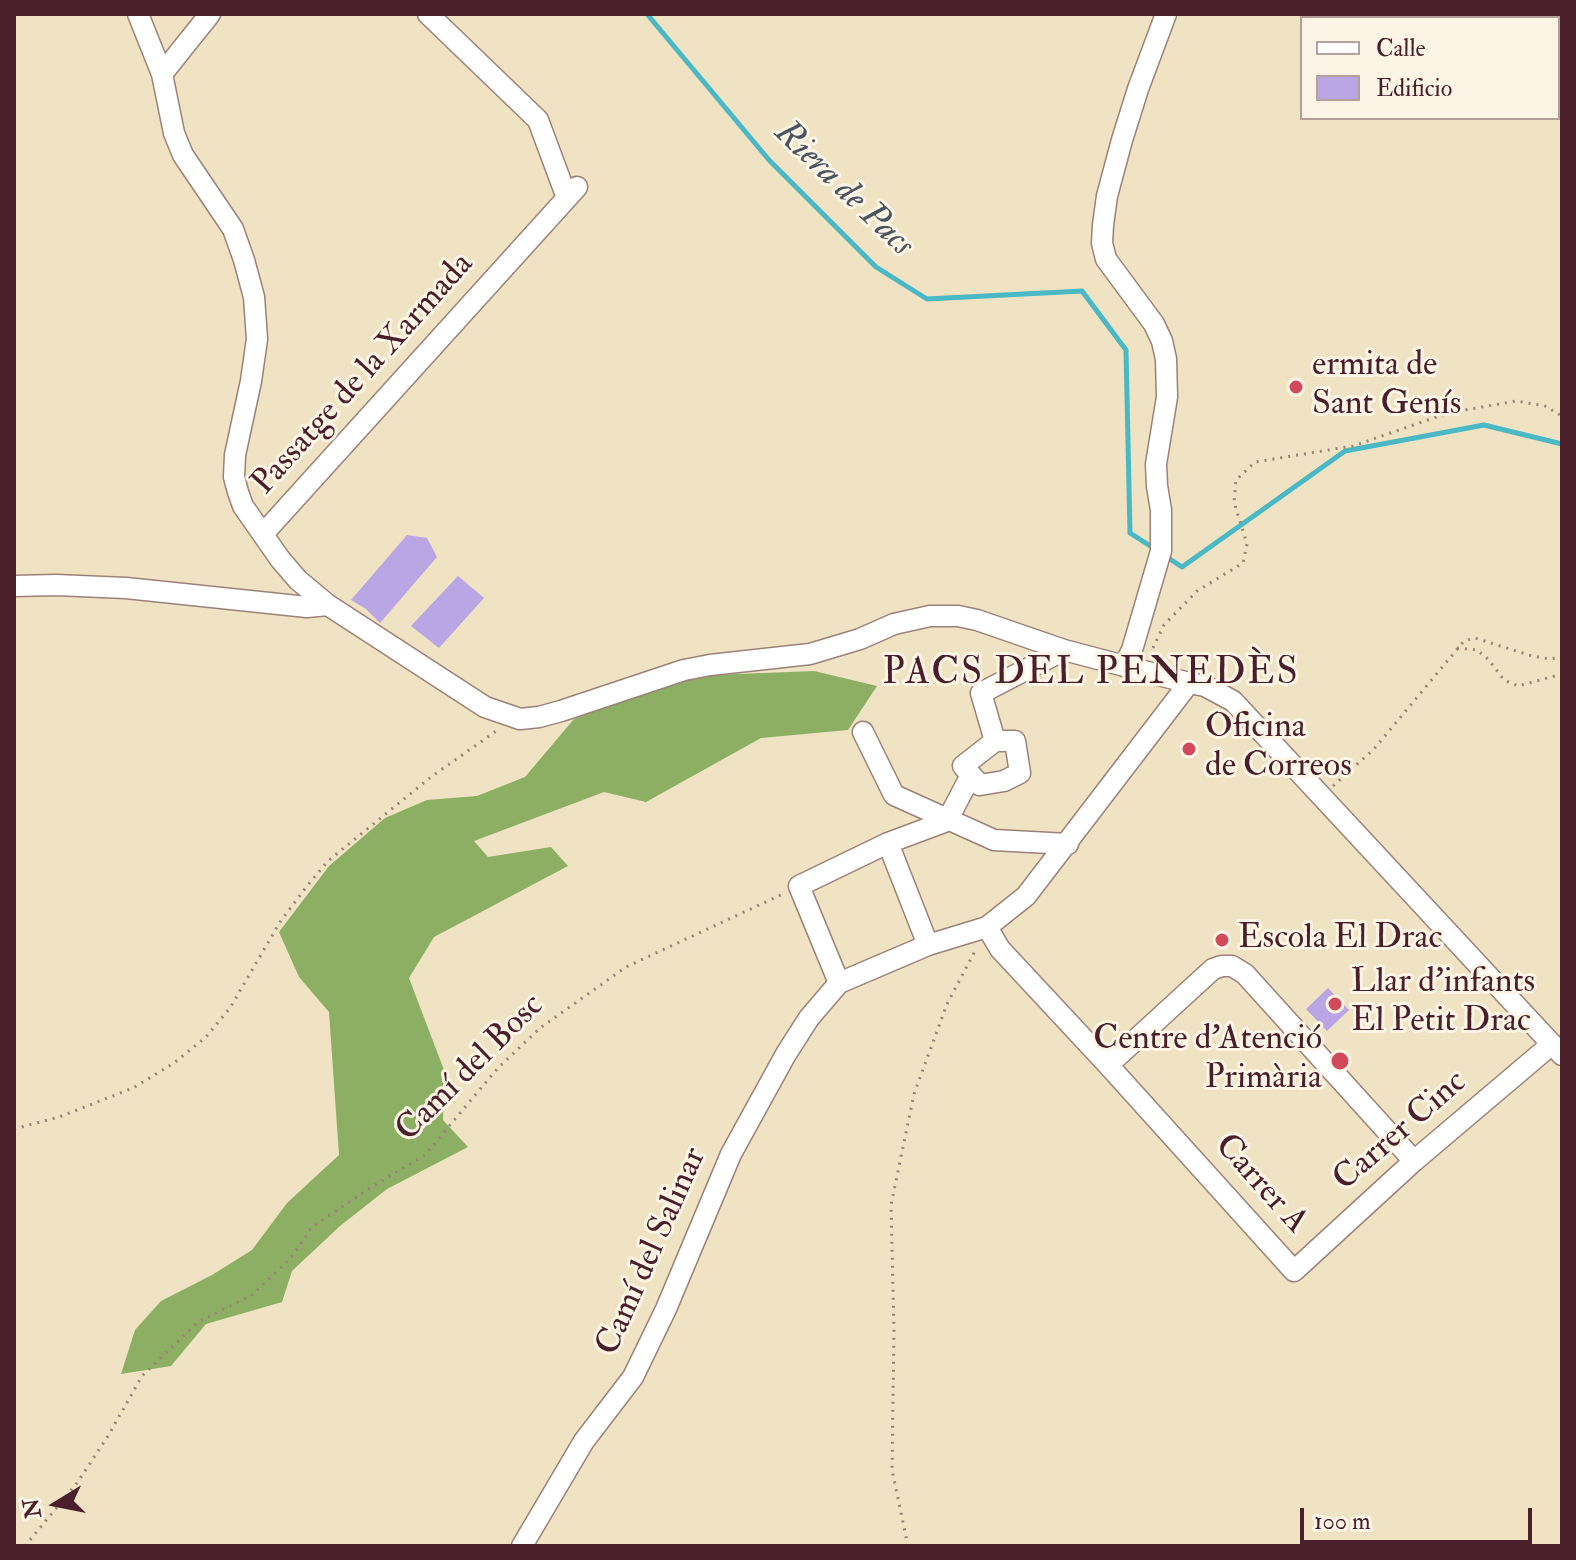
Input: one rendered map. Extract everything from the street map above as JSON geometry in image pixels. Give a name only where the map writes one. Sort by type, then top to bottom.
[{"type":"street","points":[[138,14],[162,74],[174,133],[183,155],[233,229],[254,297],[257,339],[235,455],[234,477],[243,506],[263,534]]},
{"type":"street","points":[[162,74],[210,14]]},
{"type":"street","name":"Passatge de la Xarmada","points":[[428,14],[538,120],[572,192],[263,534],[298,580],[328,605],[485,707],[520,719]]},
{"type":"street","points":[[1133,668],[1132,650],[1161,551],[1156,464],[1167,397],[1166,359],[1154,324],[1106,259],[1102,243],[1107,196],[1122,140],[1166,14]]},
{"type":"street","points":[[14,586],[126,588],[307,607],[328,605]]},
{"type":"street","points":[[520,719],[561,711],[684,670],[810,654],[860,639],[894,624],[930,616],[977,620],[1064,650],[1205,686],[1233,701],[1557,1049]]},
{"type":"street","points":[[995,741],[981,693],[1064,650]]},
{"type":"street","points":[[971,775],[947,821],[888,843],[799,886],[839,983],[928,945],[987,927],[1026,896],[1189,683]]},
{"type":"street","points":[[863,732],[894,795],[994,840],[1068,844]]},
{"type":"street","points":[[995,741],[1015,741],[1020,773],[1004,781],[980,785],[963,766],[995,741]]},
{"type":"street","points":[[888,843],[928,945]]},
{"type":"street","name":"Carrer A","points":[[987,927],[1000,949],[1294,1271]]},
{"type":"street","points":[[1108,1065],[1213,969],[1232,966],[1245,974],[1414,1161]]},
{"type":"street","name":"Camí del Salinar","points":[[522,1546],[584,1441],[633,1377],[666,1309],[731,1154],[786,1054],[809,1018],[839,983]]},
{"type":"street","name":"Carrer Cinc","points":[[1294,1271],[1414,1161],[1557,1049]]},
{"type":"path","points":[[1133,668],[1164,625],[1197,591],[1243,563],[1247,544],[1234,502],[1236,480],[1255,462],[1353,446],[1448,413],[1516,401],[1545,406],[1562,416]]},
{"type":"path","points":[[1321,796],[1374,749],[1464,641],[1475,638],[1532,656],[1562,657]]},
{"type":"path","points":[[1457,648],[1477,650],[1504,680],[1518,686],[1562,674]]},
{"type":"path","points":[[14,1129],[59,1117],[133,1088],[174,1063],[206,1037],[230,1008],[280,922],[328,861],[431,777],[491,733],[520,719]]},
{"type":"path","name":"Camí del Bosc","points":[[25,1546],[77,1483],[142,1376],[198,1322],[252,1295],[290,1259],[312,1227],[425,1155],[497,1069],[540,1028],[626,967],[799,886]]},
{"type":"path","points":[[908,1546],[892,1470],[894,1331],[891,1205],[914,1094],[947,1004],[987,927]]},
{"type":"green space","points":[[814,671],[877,686],[848,730],[761,738],[646,802],[604,792],[474,841],[488,857],[551,847],[568,866],[434,937],[409,978],[444,1070],[443,1120],[468,1147],[387,1189],[340,1226],[292,1271],[282,1302],[206,1324],[171,1366],[121,1374],[135,1330],[161,1301],[252,1250],[287,1203],[339,1155],[329,1012],[299,977],[279,932],[329,866],[385,818],[427,800],[477,796],[525,777],[574,719],[687,676]]},
{"type":"building","points":[[407,535],[427,538],[437,557],[380,623],[351,600]]},
{"type":"building","points":[[458,576],[484,598],[439,648],[411,626]]},
{"type":"building","points":[[1328,988],[1349,1010],[1327,1031],[1306,1009]]},
{"type":"waterway","name":"Riera de Pacs","points":[[647,14],[769,160],[876,267],[927,299],[1082,291],[1126,350],[1130,533],[1155,549]]},
{"type":"waterway","name":"Riera de Pacs","points":[[1167,557],[1182,567],[1345,451],[1484,425],[1562,444]]},
{"type":"place","name":"ermita de Sant Genís","points":[[1296,387]]},
{"type":"place","name":"Oficina de Correos","points":[[1189,749]]},
{"type":"place","name":"Escola El Drac","points":[[1222,940]]},
{"type":"place","name":"Llar d'infants El Petit Drac","points":[[1335,1004]]},
{"type":"place","name":"Centre d'Atenció Primària","points":[[1340,1061]]},
{"type":"district","name":"PACS DEL PENEDÈS","points":[[1091,675]]}]
